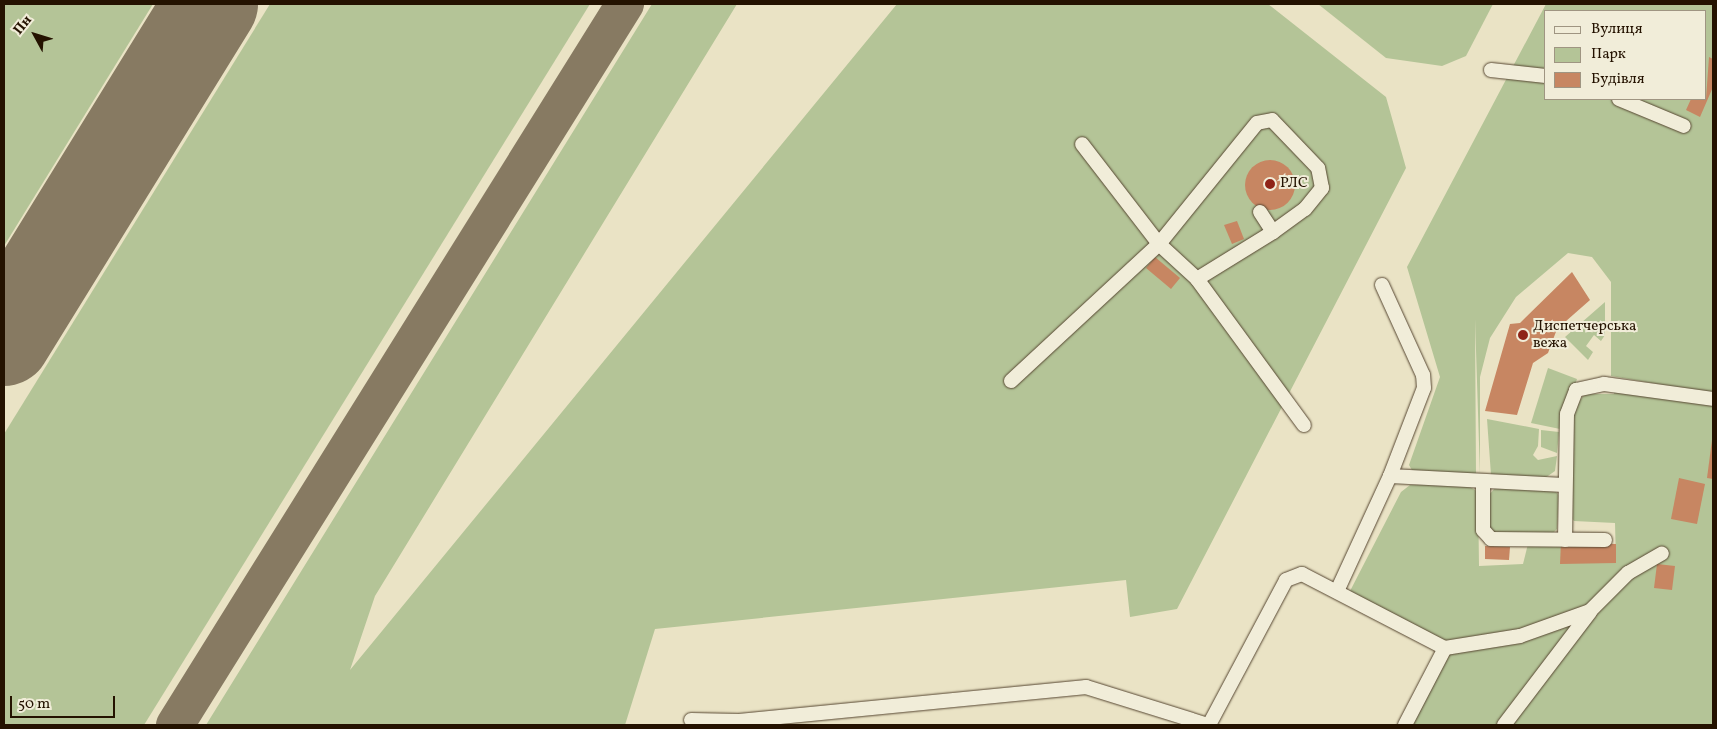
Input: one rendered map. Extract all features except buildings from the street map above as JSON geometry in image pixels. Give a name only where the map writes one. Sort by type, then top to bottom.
[{"type":"lane","points":[[1491,70],[1544,76]]},
{"type":"lane","points":[[1621,100],[1684,126]]},
{"type":"lane","points":[[1011,381],[1158,244],[1264,118],[1272,120],[1318,168],[1324,180],[1316,198],[1273,232],[1197,279]]},
{"type":"lane","points":[[1082,144],[1158,244],[1197,279],[1304,425]]},
{"type":"lane","points":[[1260,212],[1273,232]]},
{"type":"lane","points":[[1338,589],[1390,476],[1424,388],[1423,375],[1382,285]]},
{"type":"lane","points":[[1565,540],[1564,486],[1568,406],[1576,390],[1604,384],[1713,399]]},
{"type":"lane","points":[[1390,476],[1564,486]]},
{"type":"lane","points":[[1483,482],[1483,530],[1487,537],[1605,540]]},
{"type":"lane","points":[[1504,725],[1590,611],[1628,573],[1662,553]]},
{"type":"lane","points":[[691,720],[739,720],[1086,687],[1209,725],[1286,580],[1302,574],[1338,589],[1445,648],[1520,636],[1590,611]]},
{"type":"lane","points":[[1405,725],[1445,648]]},
{"type":"green space","points":[[4,4],[153,4],[4,246]]},
{"type":"green space","points":[[270,4],[590,4],[144,725],[4,725],[4,434]]},
{"type":"green space","points":[[652,4],[737,4],[375,596],[350,670],[897,4],[1268,4],[1386,97],[1406,168],[1177,609],[1130,617],[1126,580],[655,629],[625,725],[206,725]]},
{"type":"green space","points":[[1318,4],[1493,4],[1466,56],[1442,66],[1386,58]]},
{"type":"green space","points":[[1546,4],[1713,4],[1713,725],[1408,725],[1448,648],[1349,593],[1401,492],[1410,485],[1464,483],[1478,492],[1479,566],[1523,564],[1528,544],[1561,542],[1616,562],[1615,523],[1574,521],[1570,516],[1572,410],[1585,394],[1614,394],[1614,380],[1698,391],[1611,376],[1611,282],[1592,257],[1568,253],[1516,297],[1490,338],[1480,377],[1480,475],[1475,319],[1476,475],[1413,472],[1409,465],[1440,377],[1407,267]]},
{"type":"green space","points":[[1605,302],[1605,335],[1601,341],[1594,335],[1586,346],[1593,352],[1588,360],[1565,337]]},
{"type":"green space","points":[[1548,368],[1577,379],[1560,429],[1531,423]]},
{"type":"green space","points":[[1487,419],[1539,429],[1538,446],[1533,455],[1538,460],[1557,456],[1555,471],[1545,478],[1491,475]]},
{"type":"green space","points":[[1541,430],[1559,432],[1557,453],[1541,447]]},
{"type":"green space","points":[[1495,488],[1554,489],[1559,496],[1557,529],[1553,533],[1499,535],[1488,528],[1488,496]]},
{"type":"taxiway","points":[[175,725],[625,4]]},
{"type":"taxiway","points":[[4,342],[9,330]]},
{"type":"runway","points":[[4,339],[211,4]]},
{"type":"place","name":"РЛС","points":[[1270,184]]},
{"type":"place","name":"Диспетчерська вежа","points":[[1523,335]]}]
